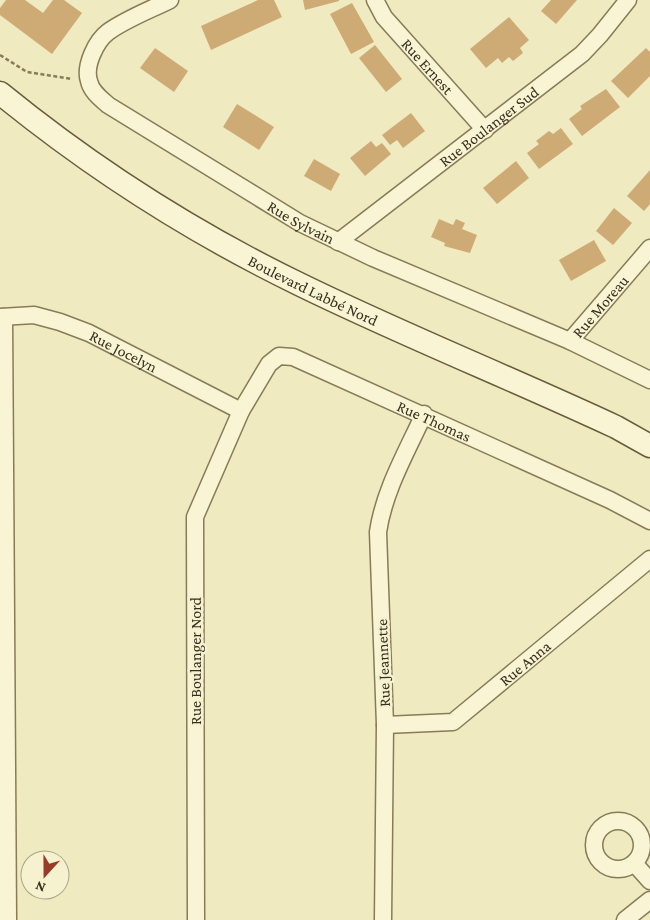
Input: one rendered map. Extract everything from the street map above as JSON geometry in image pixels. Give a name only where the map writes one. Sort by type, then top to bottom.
[{"type":"main road","name":"Boulevard Labbé Nord","points":[[0,93],[37,123],[123,183],[183,222],[255,262],[349,307],[616,427],[650,446]]},
{"type":"street","points":[[89,82],[89,69],[93,52],[107,33],[170,0]]},
{"type":"street","name":"Rue Ernest","points":[[374,0],[384,17],[485,130]]},
{"type":"street","name":"Rue Boulanger Sud","points":[[338,242],[582,54],[600,36],[628,0]]},
{"type":"street","name":"Rue Sylvain","points":[[89,82],[96,94],[123,115],[275,209],[338,242],[570,341],[650,380]]},
{"type":"street","name":"Rue Moreau","points":[[570,341],[650,248]]},
{"type":"street","name":"Rue Jocelyn","points":[[2,317],[34,316],[60,322],[89,333],[241,412]]},
{"type":"street","points":[[2,317],[8,920]]},
{"type":"street","name":"Rue Thomas","points":[[241,412],[269,364],[279,356],[293,357],[424,414],[610,500],[650,521]]},
{"type":"street","name":"Rue Boulanger Nord","points":[[196,920],[195,517],[241,412]]},
{"type":"street","name":"Rue Jeannette","points":[[383,920],[385,725],[378,532],[381,513],[388,492],[424,414]]},
{"type":"street","name":"Rue Anna","points":[[385,725],[453,722],[650,559]]},
{"type":"street","points":[[634,863],[650,881]]},
{"type":"street","points":[[625,920],[650,900]]},
{"type":"path","points":[[0,55],[27,72],[89,82]]},
{"type":"building","points":[[6,0],[25,0],[43,13],[53,0],[64,0],[82,13],[52,54],[0,15],[0,8]]},
{"type":"building","points":[[258,0],[274,0],[282,17],[211,50],[201,26]]},
{"type":"building","points":[[303,0],[339,0],[339,1],[305,10]]},
{"type":"building","points":[[551,0],[577,0],[556,24],[541,11]]},
{"type":"building","points":[[352,3],[374,42],[351,54],[330,14]]},
{"type":"building","points":[[509,17],[529,40],[520,48],[523,53],[513,61],[509,57],[502,63],[498,58],[486,68],[470,49]]},
{"type":"building","points":[[375,45],[402,79],[386,92],[359,58]]},
{"type":"building","points":[[155,48],[188,71],[174,92],[140,68]]},
{"type":"building","points":[[646,48],[650,52],[650,76],[628,98],[611,81]]},
{"type":"building","points":[[606,89],[620,107],[582,136],[569,119],[582,109],[580,106]]},
{"type":"building","points":[[237,104],[274,127],[259,150],[223,127]]},
{"type":"building","points":[[411,113],[425,131],[403,148],[397,140],[390,145],[382,135]]},
{"type":"building","points":[[561,128],[573,144],[539,169],[527,153],[539,144],[536,141],[549,131],[553,134]]},
{"type":"building","points":[[371,141],[376,147],[382,143],[391,154],[365,176],[350,158]]},
{"type":"building","points":[[314,159],[340,174],[331,191],[304,176]]},
{"type":"building","points":[[516,161],[529,178],[497,204],[483,188]]},
{"type":"building","points":[[650,170],[650,204],[644,211],[627,196]]},
{"type":"building","points":[[614,208],[632,223],[613,245],[596,231]]},
{"type":"building","points":[[439,219],[453,225],[456,219],[465,223],[462,229],[477,235],[470,253],[444,246],[445,243],[431,237]]},
{"type":"building","points":[[594,240],[606,261],[571,281],[559,260]]}]
